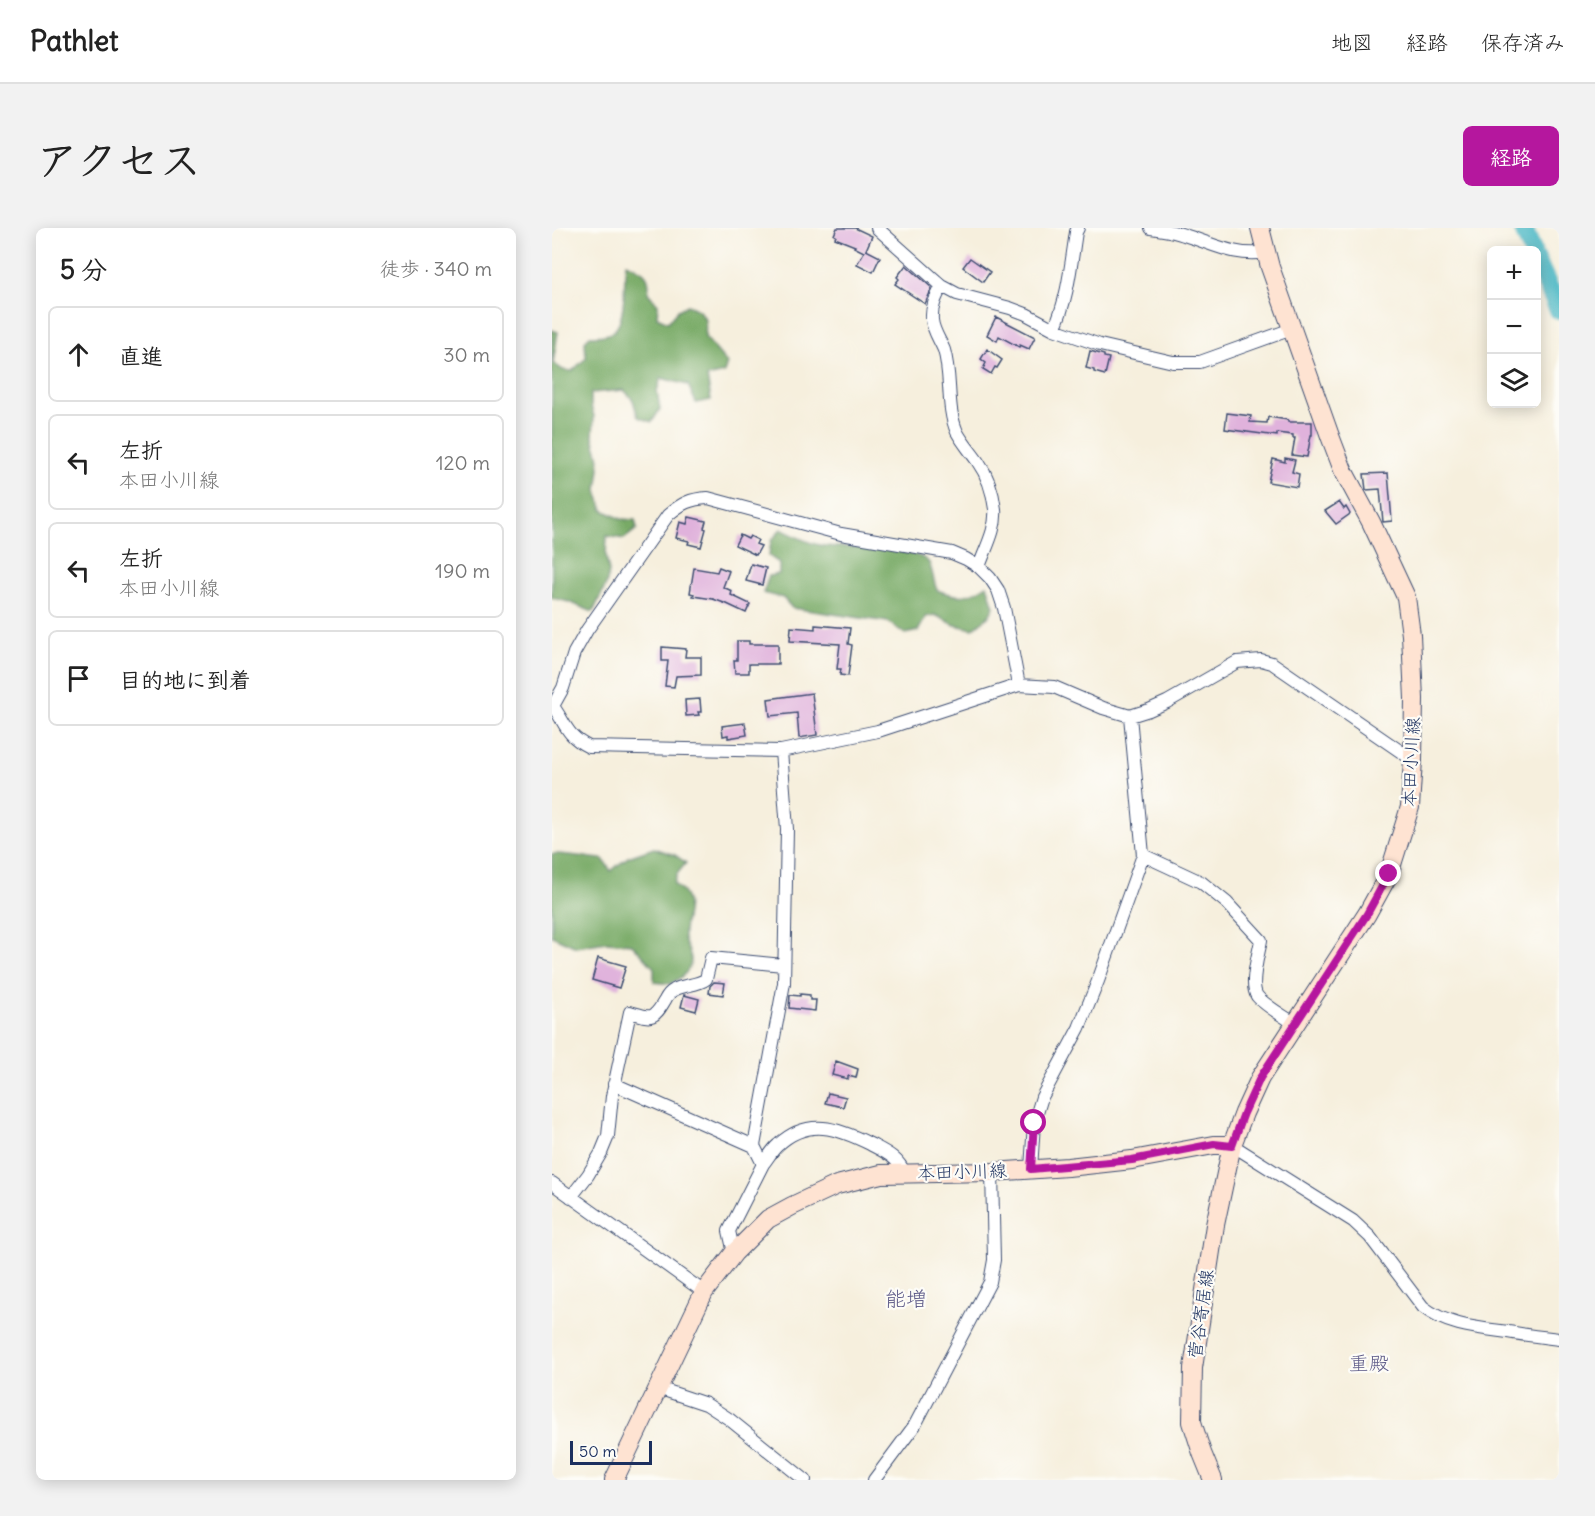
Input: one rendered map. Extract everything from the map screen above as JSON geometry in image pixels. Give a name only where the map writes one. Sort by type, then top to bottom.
[{"type":"main road","name":"本田小川線","points":[[614,1480],[704,1292],[734,1253],[768,1219],[792,1206],[837,1185],[881,1174],[1031,1169],[1132,1160],[1214,1144],[1232,1146],[1260,1078],[1367,914],[1389,874],[1410,807],[1413,760],[1412,646],[1406,597],[1371,522],[1343,470],[1292,329],[1260,228]]},
{"type":"main road","name":"菅谷寄居線","points":[[1213,1480],[1192,1422],[1193,1377],[1215,1225],[1232,1146]]},
{"type":"street","points":[[877,228],[942,286],[957,294],[1026,315],[1054,329],[1100,345],[1173,362],[1200,362],[1292,329]]},
{"type":"street","points":[[1054,329],[1061,315],[1078,228]]},
{"type":"street","points":[[1151,228],[1182,234],[1239,253],[1254,255],[1266,252]]},
{"type":"street","points":[[942,286],[932,304],[932,320],[944,350],[953,420],[965,445],[988,479],[996,512],[993,530],[979,567]]},
{"type":"street","points":[[1019,685],[1004,608],[998,590],[979,567],[966,559],[952,553],[841,534],[708,498],[694,499],[680,505],[668,515],[574,653],[563,688],[553,706],[567,731],[589,747],[781,751],[878,731],[1019,685],[1054,687],[1103,708],[1130,716],[1167,702],[1237,662],[1261,660],[1272,663],[1413,760]]},
{"type":"street","points":[[1031,1169],[1034,1123],[1042,1097],[1079,1028],[1095,990],[1143,855],[1130,716]]},
{"type":"street","points":[[763,1164],[754,1146],[784,983],[787,829],[781,751]]},
{"type":"street","points":[[1143,855],[1201,882],[1227,903],[1262,940],[1253,984],[1256,995],[1295,1024]]},
{"type":"street","points":[[571,1197],[588,1175],[608,1136],[614,1084],[630,1012],[647,1017],[654,1016],[675,989],[701,983],[706,979],[711,958],[783,965]]},
{"type":"street","points":[[614,1084],[754,1146]]},
{"type":"street","points":[[734,1253],[729,1231],[763,1164],[777,1146],[792,1135],[811,1128],[830,1128],[846,1132],[887,1153],[901,1163],[904,1174]]},
{"type":"street","points":[[1232,1146],[1353,1221],[1370,1237],[1423,1307],[1432,1314],[1475,1328],[1559,1339]]},
{"type":"street","points":[[874,1480],[915,1425],[990,1281],[994,1260],[992,1172]]},
{"type":"street","points":[[552,1183],[704,1292]]},
{"type":"street","points":[[658,1388],[706,1404],[729,1419],[805,1480]]},
{"type":"green space","points":[[626,263],[647,277],[648,293],[658,304],[657,317],[668,322],[678,310],[687,305],[698,310],[704,316],[705,337],[727,363],[724,373],[707,377],[711,400],[696,403],[688,385],[661,378],[657,391],[660,409],[652,422],[638,417],[633,400],[624,390],[591,393],[594,416],[593,437],[600,469],[597,490],[603,510],[621,519],[635,520],[637,529],[624,539],[607,536],[606,556],[609,572],[606,585],[593,612],[552,598],[552,330],[558,332],[553,363],[563,370],[572,371],[586,358],[585,341],[590,336],[609,334],[619,323],[624,302]]},
{"type":"green space","points":[[781,529],[819,545],[897,551],[923,558],[930,565],[937,590],[963,595],[987,585],[994,607],[989,616],[973,629],[955,625],[935,615],[926,617],[918,631],[905,634],[888,622],[792,608],[783,598],[763,593],[769,576],[779,574],[779,563],[769,556],[771,541]]},
{"type":"green space","points":[[654,848],[675,855],[686,863],[677,874],[674,884],[682,891],[688,903],[684,939],[691,961],[686,972],[670,984],[654,982],[654,968],[632,944],[606,942],[576,947],[552,936],[552,854],[603,859],[611,871],[628,857]]},
{"type":"building","points":[[837,228],[855,228],[872,236],[866,250],[880,257],[873,272],[857,264],[864,252],[835,238]]},
{"type":"building","points":[[970,258],[990,272],[983,282],[963,267]]},
{"type":"building","points":[[906,265],[932,288],[925,304],[895,284]]},
{"type":"building","points":[[996,317],[1035,337],[1029,349],[1020,345],[1019,347],[999,336],[997,341],[987,335]]},
{"type":"building","points":[[987,349],[1002,360],[991,374],[983,369],[986,363],[981,359]]},
{"type":"building","points":[[1090,351],[1109,358],[1105,375],[1086,368]]},
{"type":"building","points":[[1227,413],[1251,416],[1250,422],[1267,423],[1268,417],[1288,420],[1288,422],[1312,422],[1312,435],[1307,457],[1292,455],[1295,438],[1293,435],[1277,433],[1277,436],[1225,429]]},
{"type":"building","points":[[1285,458],[1295,460],[1292,472],[1299,474],[1297,487],[1268,482],[1273,459],[1285,462]]},
{"type":"building","points":[[1388,473],[1392,521],[1383,522],[1380,489],[1366,490],[1364,474]]},
{"type":"building","points":[[1339,502],[1350,514],[1336,524],[1325,511]]},
{"type":"building","points":[[689,517],[706,521],[701,547],[676,538],[680,522],[687,524]]},
{"type":"building","points":[[740,535],[758,540],[756,544],[761,546],[756,555],[735,545]]},
{"type":"building","points":[[751,564],[766,568],[762,585],[746,581]]},
{"type":"building","points":[[719,567],[729,571],[723,587],[732,591],[731,595],[750,604],[746,613],[713,599],[693,596],[694,594],[690,593],[694,568],[717,572]]},
{"type":"building","points":[[815,625],[850,628],[848,644],[852,645],[848,676],[840,675],[841,669],[837,669],[840,644],[790,641],[791,627],[815,629]]},
{"type":"building","points":[[737,641],[749,641],[749,644],[778,644],[778,664],[749,664],[749,673],[735,673],[734,660],[737,660]]},
{"type":"building","points":[[662,647],[686,649],[685,657],[701,657],[701,675],[676,676],[674,687],[665,686],[668,661],[662,661]]},
{"type":"building","points":[[812,693],[817,735],[799,738],[797,713],[770,716],[768,699]]},
{"type":"building","points":[[700,699],[701,712],[698,712],[699,715],[686,716],[685,700]]},
{"type":"building","points":[[745,723],[747,735],[728,738],[728,735],[723,736],[722,726]]},
{"type":"building","points":[[598,958],[626,966],[619,988],[592,980]]},
{"type":"building","points":[[714,982],[725,983],[723,995],[709,993],[710,986]]},
{"type":"building","points":[[800,994],[810,995],[810,1000],[816,1000],[815,1011],[789,1008],[790,995],[800,996]]},
{"type":"building","points":[[684,995],[699,999],[696,1011],[681,1007]]},
{"type":"building","points":[[836,1061],[858,1069],[856,1078],[848,1076],[848,1079],[832,1075]]},
{"type":"building","points":[[828,1093],[846,1097],[843,1107],[825,1103]]},
{"type":"waterway","points":[[1523,228],[1530,246]]},
{"type":"waterway","points":[[1541,271],[1559,310]]},
{"type":"district","name":"能増","points":[[906,1299]]},
{"type":"district","name":"重殿","points":[[1369,1363]]},
{"type":"route","points":[[1034,1123],[1031,1169],[1132,1160],[1214,1144],[1232,1146],[1260,1078],[1367,914],[1389,874]]}]
